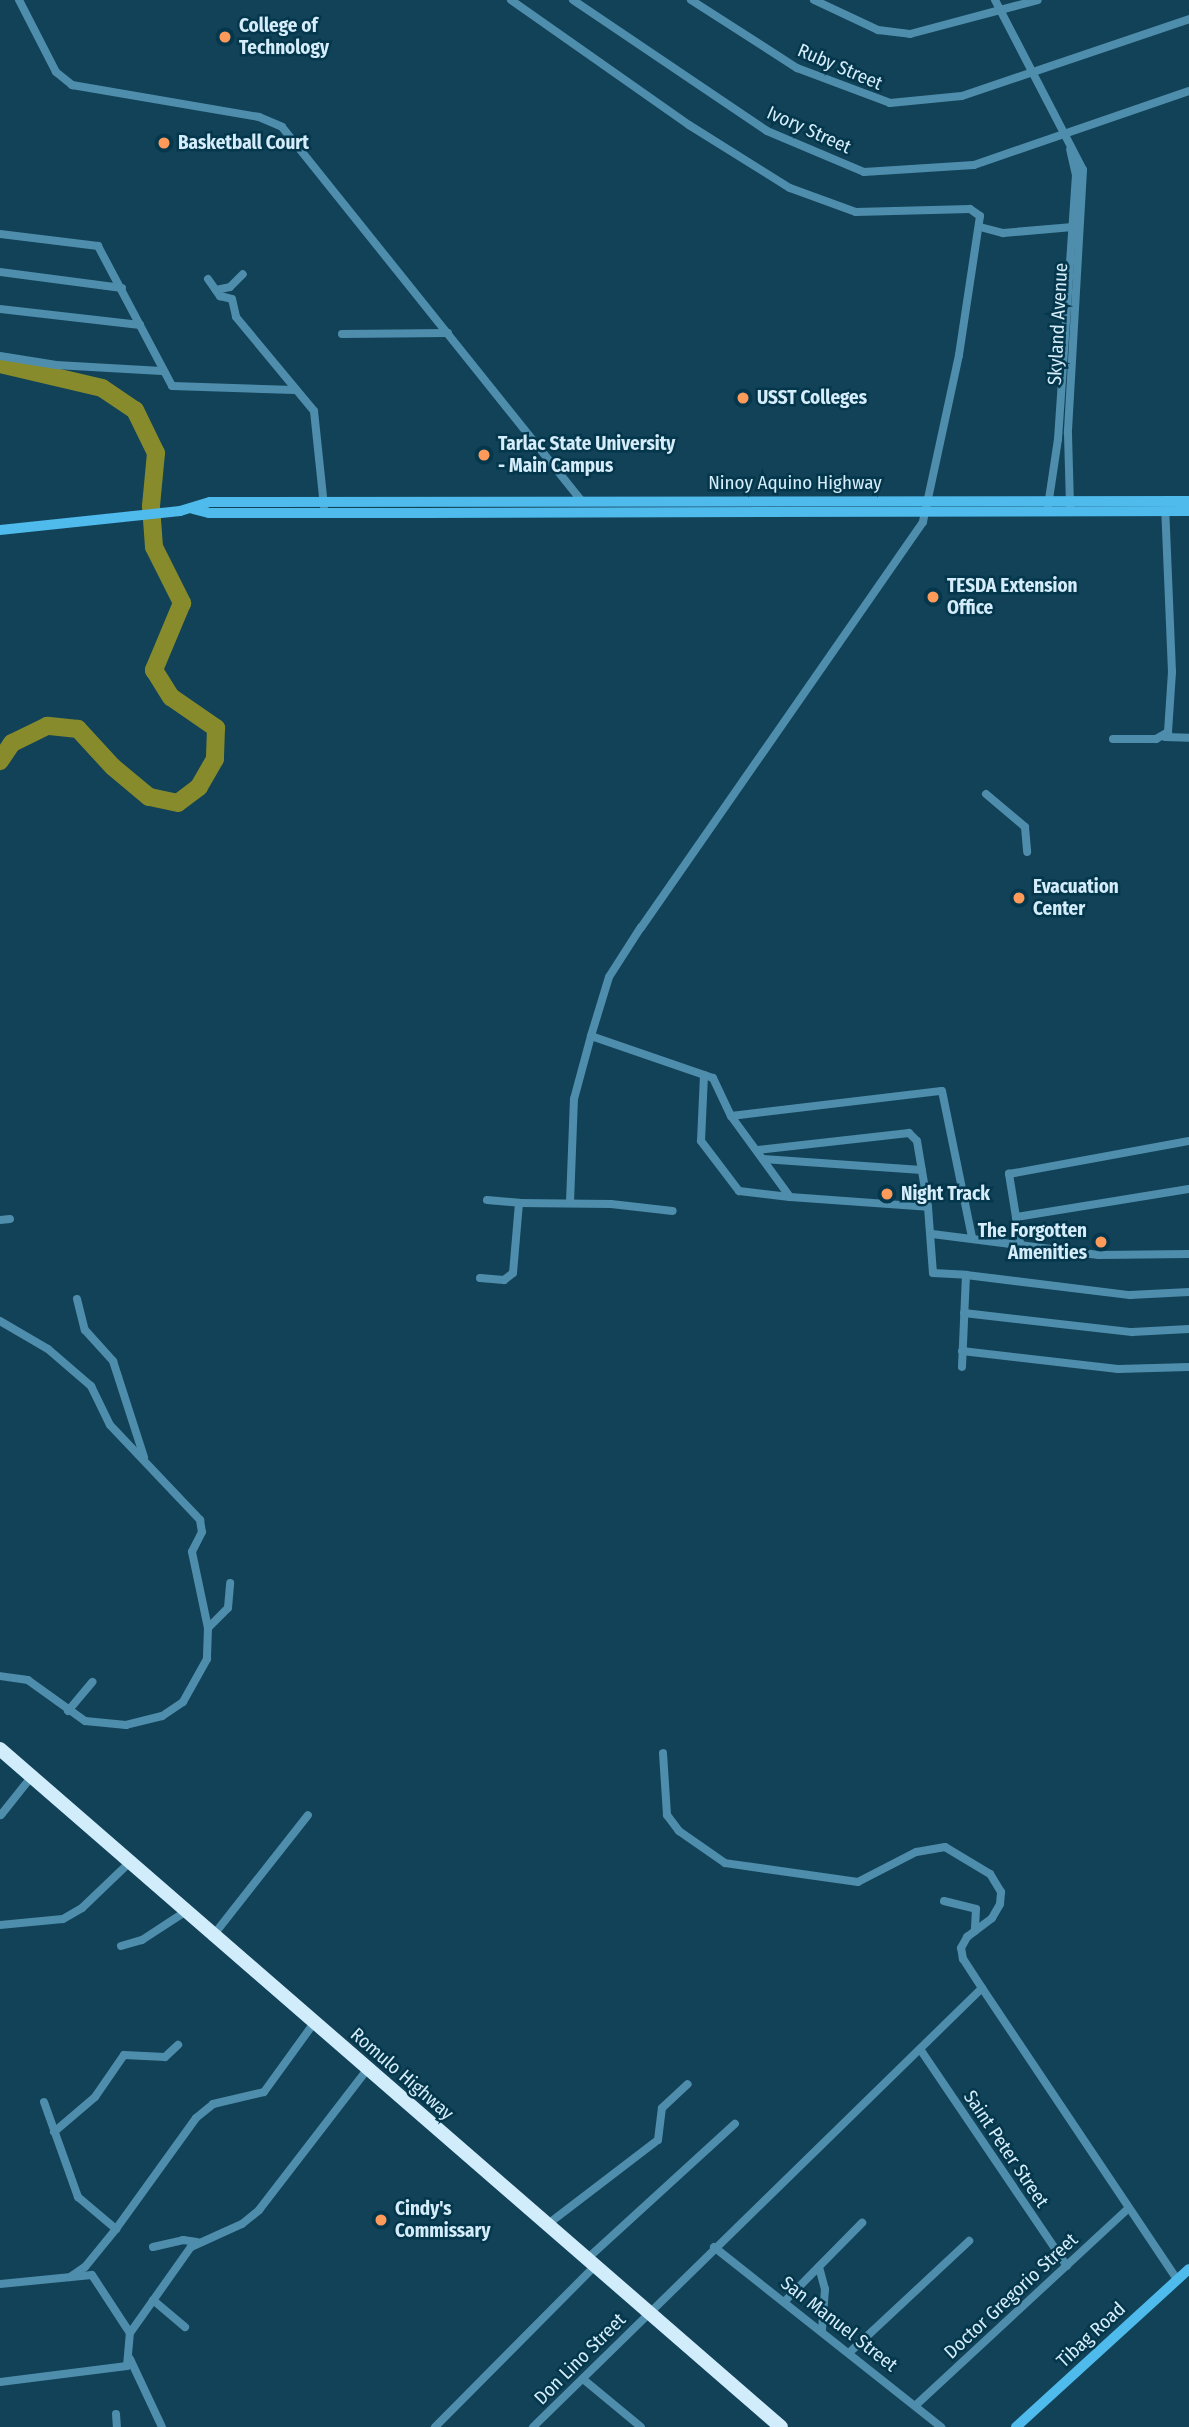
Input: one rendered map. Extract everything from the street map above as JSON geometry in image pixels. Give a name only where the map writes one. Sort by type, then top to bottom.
[{"type":"highway","name":"Romulo Highway","points":[[0,1749],[212,1937],[781,2427]]},
{"type":"main road","name":"Ninoy Aquino Highway","points":[[0,530],[180,511],[210,502],[323,500],[1165,506],[1189,510]]},
{"type":"main road","points":[[535,500],[536,513]]},
{"type":"main road","points":[[600,500],[600,512]]},
{"type":"main road","name":"Ninoy Aquino Highway","points":[[1165,506],[1189,502]]},
{"type":"main road","name":"Ninoy Aquino Highway","points":[[193,509],[209,513],[536,513],[928,505]]},
{"type":"main road","name":"Tibag Road","points":[[1016,2427],[1176,2278],[1189,2269]]},
{"type":"street","points":[[19,0],[55,72],[72,85],[259,117],[282,127],[581,500]]},
{"type":"street","points":[[512,0],[690,125],[790,188],[856,212],[970,209],[980,216],[928,505],[828,662],[641,927],[609,977],[574,1099],[570,1202]]},
{"type":"street","name":"Ivory Street","points":[[573,0],[766,131],[864,172],[974,165],[1189,91]]},
{"type":"street","name":"Ruby Street","points":[[691,0],[797,68],[882,102],[962,96],[1033,75],[1189,19]]},
{"type":"street","points":[[814,0],[893,34],[933,31],[1002,13],[1038,0]]},
{"type":"street","name":"Skyland Avenue","points":[[995,0],[1083,170],[1068,434],[1070,505]]},
{"type":"street","name":"Skyland Avenue","points":[[1048,505],[1058,439],[1076,175],[1068,144]]},
{"type":"street","points":[[980,227],[1003,233],[1073,227]]},
{"type":"street","points":[[0,234],[98,246],[122,288],[167,382],[179,389],[295,390]]},
{"type":"street","points":[[0,272],[122,288]]},
{"type":"street","points":[[216,290],[230,287],[243,274]]},
{"type":"street","points":[[208,279],[216,290],[232,299],[236,317],[317,419],[324,512]]},
{"type":"street","points":[[0,309],[140,325]]},
{"type":"street","points":[[342,334],[447,333]]},
{"type":"street","points":[[0,356],[56,365],[162,371]]},
{"type":"street","points":[[1165,506],[1172,672],[1165,737]]},
{"type":"street","points":[[1113,739],[1189,738]]},
{"type":"street","points":[[986,794],[1025,827],[1027,852]]},
{"type":"street","points":[[591,1037],[704,1074],[716,1081],[723,1103],[731,1116],[790,1197]]},
{"type":"street","points":[[704,1074],[705,1100],[700,1138],[736,1189],[790,1197],[928,1207]]},
{"type":"street","points":[[731,1116],[942,1091],[972,1237]]},
{"type":"street","points":[[705,1100],[723,1103]]},
{"type":"street","points":[[758,1150],[909,1133],[917,1141],[922,1170],[932,1234],[933,1273],[1130,1296],[1189,1292]]},
{"type":"street","points":[[1020,1243],[1009,1174],[1189,1141]]},
{"type":"street","points":[[763,1159],[922,1170]]},
{"type":"street","points":[[1016,1217],[1189,1189]]},
{"type":"street","points":[[487,1200],[519,1203],[570,1202],[673,1211]]},
{"type":"street","points":[[481,1278],[504,1280],[513,1273],[519,1203]]},
{"type":"street","points":[[932,1234],[1126,1256],[1189,1254]]},
{"type":"street","points":[[962,1367],[966,1275]]},
{"type":"street","points":[[77,1299],[85,1330],[113,1361],[144,1460]]},
{"type":"street","points":[[964,1313],[1132,1332],[1189,1329]]},
{"type":"street","points":[[0,1321],[48,1349],[91,1386],[110,1425],[200,1520],[202,1532],[192,1552],[208,1628],[207,1659],[198,1680],[183,1702],[162,1716],[127,1725],[85,1721],[27,1680],[0,1676]]},
{"type":"street","points":[[961,1351],[1125,1370],[1189,1367]]},
{"type":"street","points":[[208,1628],[228,1608],[230,1583]]},
{"type":"street","points":[[68,1711],[92,1682]]},
{"type":"street","points":[[663,1752],[667,1815],[679,1831],[725,1863],[858,1882],[916,1852],[951,1848],[990,1874],[1001,1892],[995,1914],[963,1942],[960,1952],[1176,2278]]},
{"type":"street","points":[[1,1815],[32,1776]]},
{"type":"street","points":[[212,1937],[308,1815]]},
{"type":"street","points":[[0,1926],[63,1919],[82,1908],[130,1862]]},
{"type":"street","points":[[944,1901],[976,1909],[975,1931]]},
{"type":"street","points":[[121,1946],[142,1940],[185,1912]]},
{"type":"street","name":"Don Lino Street","points":[[533,2427],[714,2247],[982,1989]]},
{"type":"street","points":[[70,2277],[85,2267],[116,2229],[197,2118],[214,2104],[264,2092],[314,2023]]},
{"type":"street","points":[[54,2132],[94,2097],[124,2055],[165,2057],[178,2045]]},
{"type":"street","name":"Saint Peter Street","points":[[920,2049],[1067,2266]]},
{"type":"street","points":[[153,2247],[183,2240],[197,2242],[243,2224],[259,2210],[367,2070]]},
{"type":"street","points":[[548,2224],[658,2140],[662,2108],[688,2084]]},
{"type":"street","points":[[44,2102],[78,2197],[116,2229]]},
{"type":"street","points":[[435,2427],[592,2262],[735,2124]]},
{"type":"street","name":"Doctor Gregorio Street","points":[[916,2405],[1128,2209]]},
{"type":"street","points":[[785,2301],[862,2223]]},
{"type":"street","points":[[850,2351],[969,2241]]},
{"type":"street","points":[[130,2333],[197,2242]]},
{"type":"street","name":"San Manuel Street","points":[[714,2247],[850,2351],[941,2427]]},
{"type":"street","points":[[819,2267],[825,2289],[822,2329]]},
{"type":"street","points":[[0,2284],[94,2277],[130,2333],[130,2359],[162,2427]]},
{"type":"street","points":[[153,2300],[185,2327]]},
{"type":"street","points":[[0,2382],[115,2370],[130,2359]]},
{"type":"street","points":[[583,2379],[641,2427]]},
{"type":"street","points":[[116,2414],[117,2427]]},
{"type":"waterway","points":[[0,364],[102,388],[135,410],[156,453],[151,506],[154,547],[182,603],[154,670],[171,697],[216,728],[215,759],[199,787],[178,803],[149,797],[113,767],[78,729],[47,726],[12,743],[0,761]]},
{"type":"place","name":"College of Technology","points":[[225,37]]},
{"type":"place","name":"Basketball Court","points":[[164,143]]},
{"type":"place","name":"USST Colleges","points":[[743,398]]},
{"type":"place","name":"Tarlac State University - Main Campus","points":[[484,455]]},
{"type":"place","name":"TESDA Extension Office","points":[[933,597]]},
{"type":"place","name":"Evacuation Center","points":[[1019,898]]},
{"type":"place","name":"Night Track","points":[[887,1194]]},
{"type":"place","name":"The Forgotten Amenities","points":[[1101,1242]]},
{"type":"place","name":"Cindy's Commissary","points":[[381,2220]]}]
